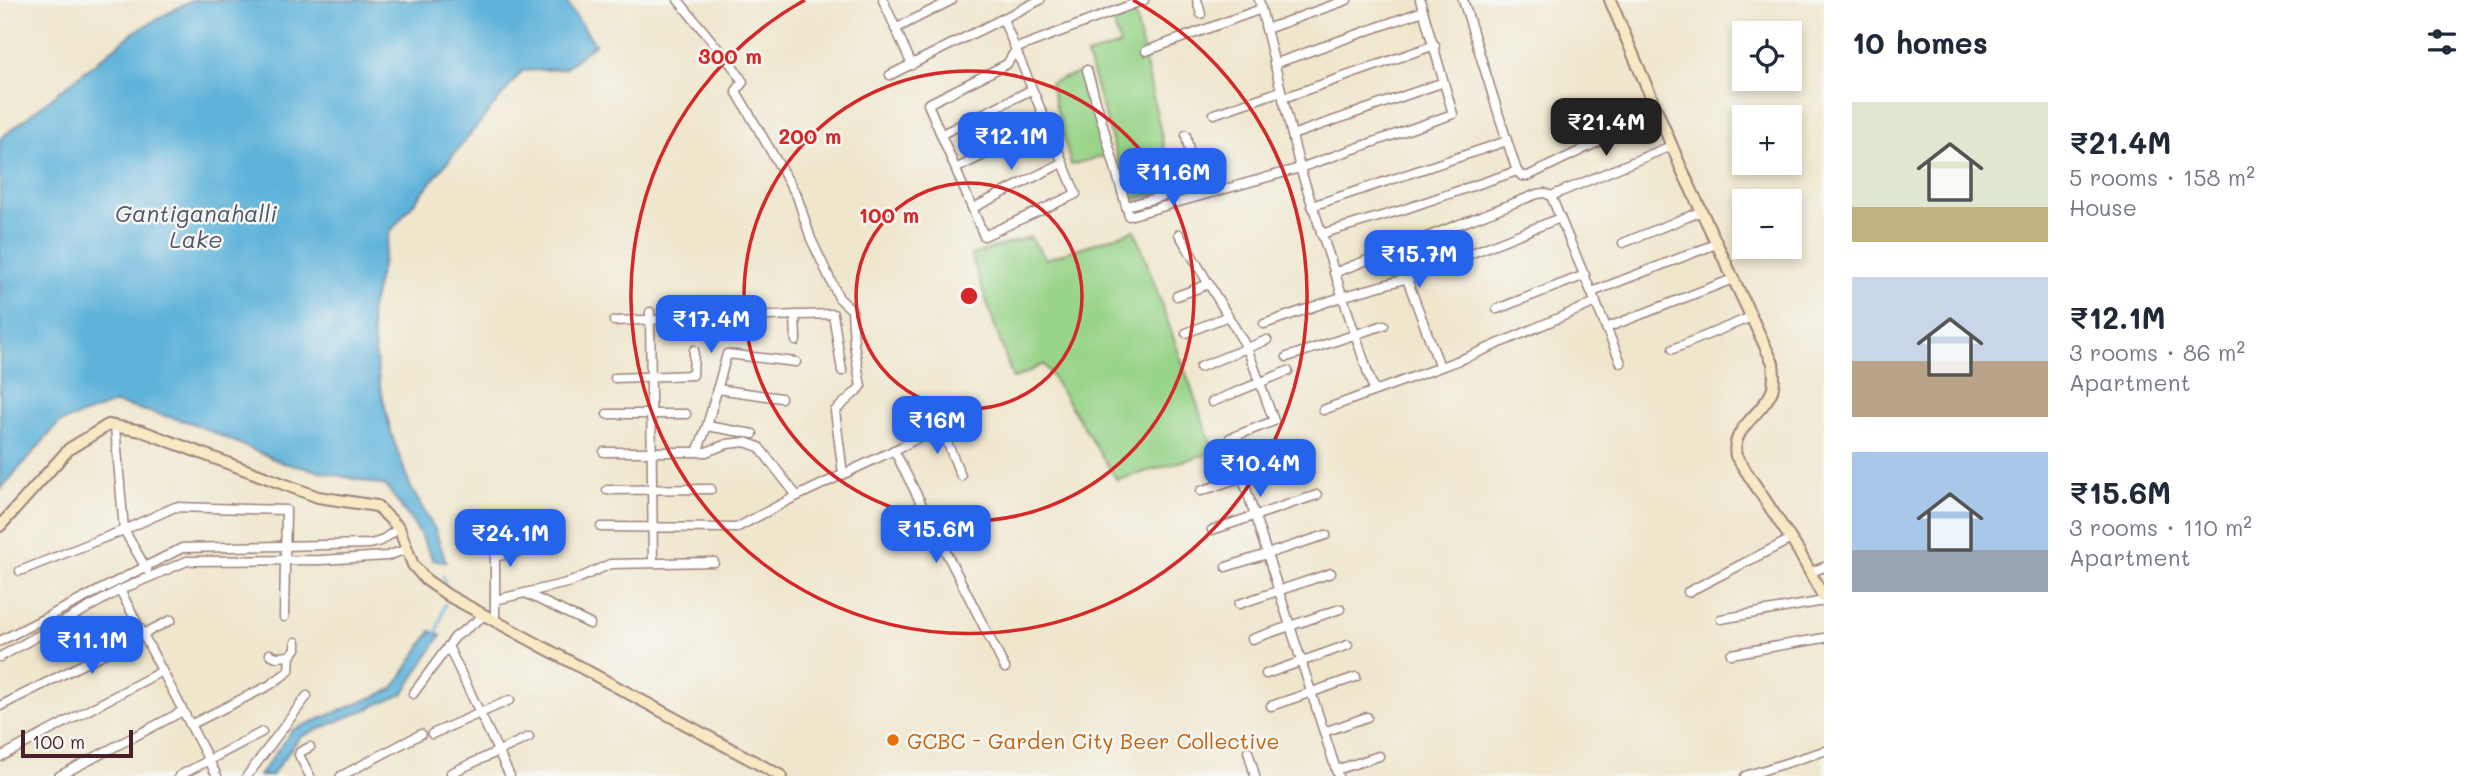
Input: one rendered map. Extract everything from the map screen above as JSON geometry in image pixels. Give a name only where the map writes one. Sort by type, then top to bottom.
[{"type":"street","points":[[678,0],[743,82],[736,91],[797,197],[811,239],[839,298],[852,310],[861,387],[835,411],[843,474]]},
{"type":"street","points":[[883,0],[912,65]]},
{"type":"street","points":[[895,29],[952,0]]},
{"type":"street","points":[[890,75],[1040,0]]},
{"type":"street","points":[[1003,19],[1017,48],[1031,90],[1045,117],[1076,194],[984,236],[928,104],[1007,64],[1017,48],[1144,0]]},
{"type":"street","points":[[1198,0],[1201,14]]},
{"type":"street","points":[[1266,29],[1347,0]]},
{"type":"street","points":[[1087,70],[1129,216],[1300,168],[1453,114],[1420,0]]},
{"type":"street","points":[[1463,0],[1517,171],[1522,176],[1528,176],[1658,113]]},
{"type":"street","points":[[1610,0],[1671,146],[1773,363],[1773,387],[1768,398],[1737,436],[1734,446],[1737,456],[1811,572],[1824,600],[1721,619]]},
{"type":"street","points":[[1146,51],[1260,5],[1300,168],[1374,391]]},
{"type":"street","points":[[1275,64],[1423,11]]},
{"type":"street","points":[[1214,114],[1435,45]]},
{"type":"street","points":[[1292,135],[1444,82]]},
{"type":"street","points":[[942,134],[1031,90]]},
{"type":"street","points":[[957,168],[1046,125]]},
{"type":"street","points":[[1186,135],[1196,187]]},
{"type":"street","points":[[1312,206],[1507,141]]},
{"type":"street","points":[[1551,196],[1671,146]]},
{"type":"street","points":[[973,208],[1062,163]]},
{"type":"street","points":[[1321,234],[1402,211],[1517,171]]},
{"type":"street","points":[[1126,206],[1213,183]]},
{"type":"street","points":[[1334,273],[1545,193],[1551,196],[1621,363]]},
{"type":"street","points":[[1623,243],[1702,211]]},
{"type":"street","points":[[1264,324],[1341,297],[1407,279],[1560,218]]},
{"type":"street","points":[[1179,234],[1247,348],[1274,421],[1230,438],[1337,773],[1379,756]]},
{"type":"street","points":[[1422,239],[1434,268]]},
{"type":"street","points":[[1592,292],[1716,244]]},
{"type":"street","points":[[1497,309],[1585,275]]},
{"type":"street","points":[[1407,279],[1440,367]]},
{"type":"street","points":[[1606,328],[1733,279]]},
{"type":"street","points":[[1177,296],[1209,284]]},
{"type":"street","points":[[1323,410],[1440,367],[1597,302]]},
{"type":"street","points":[[614,321],[650,316],[833,313],[842,371]]},
{"type":"street","points":[[795,315],[796,341]]},
{"type":"street","points":[[650,316],[653,563]]},
{"type":"street","points":[[1186,333],[1228,316]]},
{"type":"street","points":[[1673,349],[1751,317]]},
{"type":"street","points":[[1287,357],[1384,325]]},
{"type":"street","points":[[1200,366],[1267,340]]},
{"type":"street","points":[[615,378],[693,375],[694,350]]},
{"type":"street","points":[[697,452],[727,354],[796,362]]},
{"type":"street","points":[[1212,402],[1288,371]]},
{"type":"street","points":[[717,389],[781,398]]},
{"type":"street","points":[[601,527],[736,528],[894,450],[966,411]]},
{"type":"street","points":[[607,414],[686,414]]},
{"type":"street","points":[[0,526],[69,449],[108,425],[142,431],[318,497],[377,506],[399,528],[413,565],[425,579],[449,596],[781,776]]},
{"type":"street","points":[[940,425],[961,476]]},
{"type":"street","points":[[115,426],[124,530],[150,575]]},
{"type":"street","points":[[707,426],[753,434]]},
{"type":"street","points":[[604,452],[697,452],[745,442],[759,447],[797,496]]},
{"type":"street","points":[[894,450],[1004,668]]},
{"type":"street","points":[[1201,491],[1306,455]]},
{"type":"street","points":[[607,490],[711,489]]},
{"type":"street","points":[[1212,530],[1317,495]]},
{"type":"street","points":[[20,571],[176,507],[286,510],[284,617]]},
{"type":"street","points":[[0,642],[182,548],[370,544],[382,541],[399,528]]},
{"type":"street","points":[[1226,567],[1326,535]]},
{"type":"street","points":[[1688,592],[1791,539]]},
{"type":"street","points":[[413,694],[455,637],[490,618],[495,600],[495,557],[556,543]]},
{"type":"street","points":[[0,657],[120,590],[187,561],[286,561],[387,556],[407,549]]},
{"type":"street","points":[[495,600],[571,582],[610,564],[714,562]]},
{"type":"street","points":[[1811,572],[1824,567]]},
{"type":"street","points":[[1239,604],[1331,573]]},
{"type":"street","points":[[120,590],[217,776]]},
{"type":"street","points":[[525,593],[590,624]]},
{"type":"street","points":[[1252,639],[1340,609]]},
{"type":"street","points":[[0,706],[171,620]]},
{"type":"street","points":[[1731,654],[1824,638]]},
{"type":"street","points":[[190,725],[270,685],[289,671],[290,656],[296,649],[296,642]]},
{"type":"street","points":[[1266,674],[1348,645]]},
{"type":"street","points":[[448,646],[510,776]]},
{"type":"street","points":[[270,653],[276,657],[290,656]]},
{"type":"street","points":[[0,757],[162,671]]},
{"type":"street","points":[[1271,706],[1356,677]]},
{"type":"street","points":[[247,776],[307,696]]},
{"type":"street","points":[[432,734],[510,700]]},
{"type":"street","points":[[59,776],[183,711]]},
{"type":"street","points":[[1324,732],[1367,717]]},
{"type":"street","points":[[179,776],[262,732]]},
{"type":"street","points":[[341,776],[421,734]]},
{"type":"street","points":[[451,773],[528,737]]},
{"type":"street","points":[[310,747],[300,751],[299,755],[310,776]]},
{"type":"street","points":[[1248,751],[1255,776]]},
{"type":"street","points":[[1745,776],[1824,751]]},
{"type":"green space","points":[[1135,14],[1173,189],[1130,201],[1087,55],[1120,45],[1113,21]]},
{"type":"green space","points":[[1082,72],[1107,155],[1071,165],[1050,83]]},
{"type":"green space","points":[[1135,230],[1214,452],[1117,480],[1044,364],[1013,379],[971,255],[1030,237],[1046,259]]},
{"type":"water","name":"Gantiganahalli Lake","points":[[192,0],[565,0],[595,44],[564,69],[522,71],[390,232],[370,313],[379,381],[391,433],[411,488],[435,530],[446,562],[433,560],[419,532],[386,486],[283,463],[192,423],[115,403],[59,423],[0,490],[0,139],[134,32]]},
{"type":"water","points":[[431,631],[441,635],[403,694],[300,737],[271,776],[259,776],[292,730],[393,689]]},
{"type":"waterway","points":[[443,576],[446,589]]},
{"type":"waterway","points":[[436,635],[445,604]]},
{"type":"place","name":"GCBC - Garden City Beer Collective","points":[[893,740]]}]
